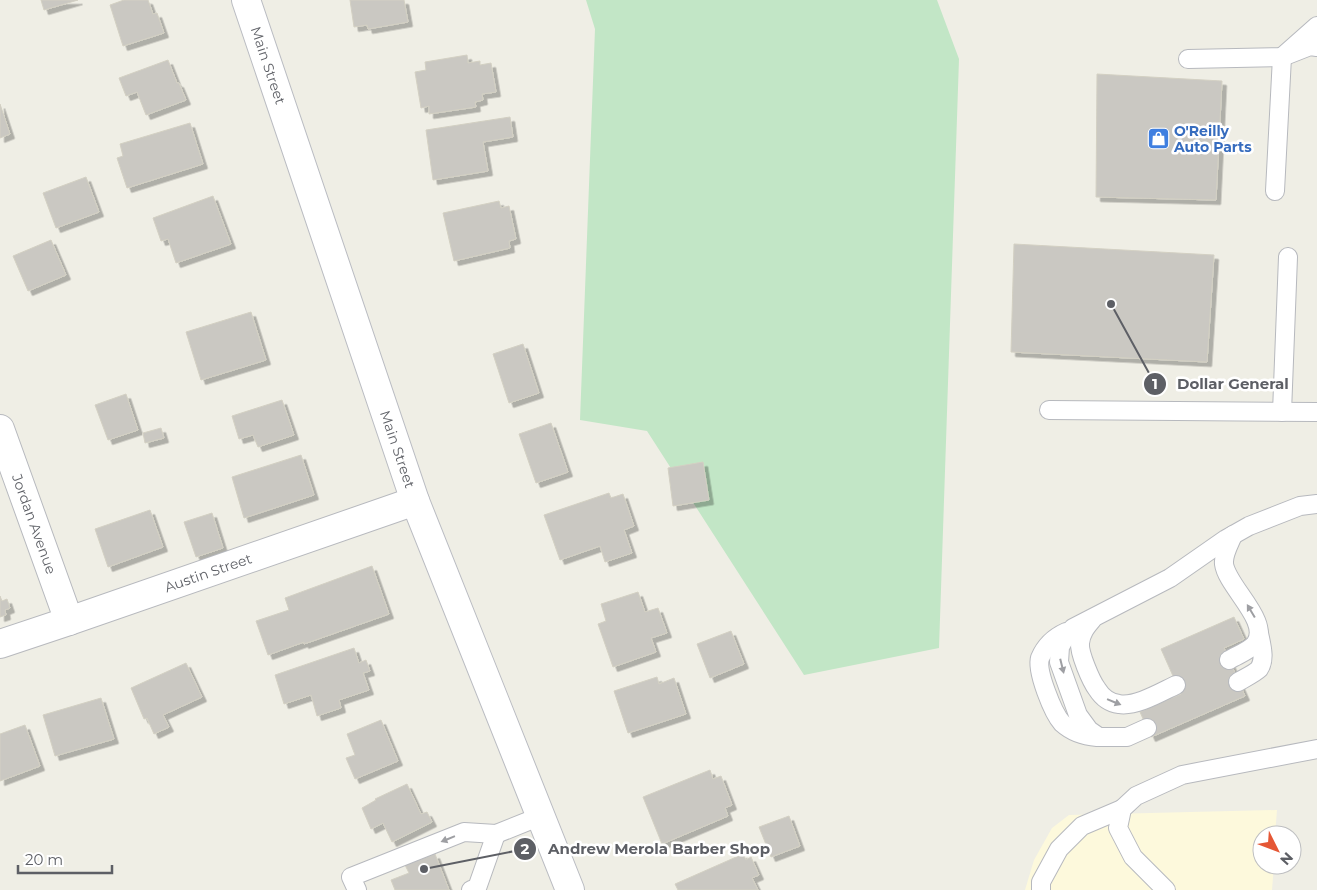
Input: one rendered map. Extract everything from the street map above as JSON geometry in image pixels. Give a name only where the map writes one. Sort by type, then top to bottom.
[{"type":"street","name":"Main Street","points":[[246,0],[415,501],[541,816],[562,888]]},
{"type":"street","name":"Jordan Avenue","points":[[0,428],[69,621]]},
{"type":"street","name":"Austin Street","points":[[0,644],[415,501]]},
{"type":"lane","points":[[1275,191],[1282,56],[1317,26]]},
{"type":"lane","points":[[1188,59],[1282,56],[1310,46],[1317,46]]},
{"type":"lane","points":[[1282,412],[1288,257]]},
{"type":"lane","points":[[1049,410],[1317,412]]},
{"type":"lane","points":[[1147,728],[1127,737],[1099,737],[1089,730],[1078,715],[1060,662],[1060,647],[1066,636],[1073,628],[1170,578],[1233,534],[1300,506],[1317,504]]},
{"type":"lane","points":[[1233,534],[1224,562],[1226,570],[1239,594],[1251,609],[1256,620],[1263,657],[1259,668],[1238,682]]},
{"type":"lane","points":[[1094,618],[1082,633],[1079,645],[1085,666],[1097,689],[1106,699],[1121,705],[1142,702],[1176,685]]},
{"type":"lane","points":[[1229,660],[1256,643],[1259,633]]},
{"type":"lane","points":[[1041,890],[1041,882],[1059,849],[1082,826],[1122,809],[1136,796],[1182,775],[1317,749]]},
{"type":"lane","points":[[1122,809],[1118,828],[1133,857],[1166,890]]},
{"type":"lane","points":[[357,890],[351,877],[388,862],[464,832],[496,834],[541,816]]},
{"type":"lane","points":[[471,890],[477,888],[496,834]]},
{"type":"shaded area","points":[[1277,810],[1276,825],[1252,825],[1252,875],[1273,875],[1272,890],[1025,890],[1034,860],[1052,828],[1069,815]]},
{"type":"green space","points":[[586,0],[937,0],[959,59],[939,648],[804,675],[647,431],[580,420],[595,29]]},
{"type":"building","points":[[41,0],[78,0],[44,10]]},
{"type":"building","points":[[124,0],[148,0],[153,14],[157,13],[164,33],[123,46],[110,5]]},
{"type":"building","points":[[350,0],[404,0],[408,22],[368,29],[367,25],[354,27]]},
{"type":"building","points":[[467,55],[468,63],[480,61],[480,65],[491,63],[496,92],[482,94],[483,100],[475,102],[476,107],[429,114],[429,106],[421,108],[415,72],[426,70],[425,62]]},
{"type":"building","points":[[168,60],[186,100],[146,115],[137,92],[126,96],[119,78]]},
{"type":"building","name":"O'Reilly Auto Parts","points":[[1097,74],[1222,81],[1216,200],[1096,197]]},
{"type":"building","points":[[0,104],[10,134],[0,138]]},
{"type":"building","points":[[510,117],[513,137],[483,142],[488,171],[433,180],[426,130]]},
{"type":"building","points":[[190,123],[203,164],[127,188],[117,158],[123,156],[120,144]]},
{"type":"building","points":[[86,177],[99,212],[56,228],[43,193]]},
{"type":"building","points":[[213,196],[231,244],[176,263],[168,239],[161,241],[153,218]]},
{"type":"building","points":[[499,201],[501,208],[509,206],[516,239],[509,241],[510,248],[454,261],[443,213]]},
{"type":"building","points":[[51,240],[66,275],[28,291],[13,256]]},
{"type":"building","points":[[1014,244],[1214,255],[1207,362],[1011,352]]},
{"type":"building","points":[[251,312],[266,360],[201,380],[186,332]]},
{"type":"building","points":[[523,344],[539,393],[509,403],[493,354]]},
{"type":"building","points":[[126,394],[138,430],[108,440],[95,405]]},
{"type":"building","points":[[282,400],[294,435],[258,447],[253,435],[239,439],[232,416]]},
{"type":"building","points":[[551,423],[568,472],[536,483],[519,434]]},
{"type":"building","points":[[161,428],[164,438],[145,443],[143,433]]},
{"type":"building","points":[[301,455],[314,495],[244,518],[232,477]]},
{"type":"building","points":[[703,462],[709,500],[673,506],[668,468]]},
{"type":"building","points":[[609,493],[611,498],[623,494],[634,526],[624,530],[632,553],[605,562],[600,546],[560,560],[544,515]]},
{"type":"building","points":[[150,510],[163,547],[108,567],[95,529]]},
{"type":"building","points":[[212,513],[223,548],[196,557],[184,522]]},
{"type":"building","points":[[372,566],[389,614],[268,655],[256,621],[289,610],[285,598]]},
{"type":"building","points":[[638,592],[645,612],[658,608],[667,633],[651,638],[656,652],[613,667],[598,624],[606,621],[601,604]]},
{"type":"building","points":[[0,596],[2,601],[7,599],[10,608],[5,610],[6,615],[0,617]]},
{"type":"building","points":[[1234,617],[1244,639],[1224,648],[1245,696],[1151,737],[1140,712],[1181,694],[1161,649]]},
{"type":"building","points":[[731,631],[744,664],[710,678],[697,644]]},
{"type":"building","points":[[354,648],[359,663],[366,660],[370,671],[363,673],[369,690],[339,700],[341,708],[317,716],[311,695],[284,704],[275,675]]},
{"type":"building","points":[[186,663],[202,697],[163,715],[169,727],[154,734],[147,718],[144,719],[131,688]]},
{"type":"building","points":[[657,677],[659,684],[674,678],[686,714],[628,733],[614,691]]},
{"type":"building","points":[[101,698],[114,739],[55,756],[43,715]]},
{"type":"building","points":[[381,720],[398,761],[355,779],[346,758],[355,755],[347,734]]},
{"type":"building","points":[[25,725],[40,766],[0,781],[0,734]]},
{"type":"building","points":[[710,770],[713,779],[721,776],[732,805],[725,808],[728,816],[662,844],[643,797]]},
{"type":"building","points":[[407,784],[421,814],[427,812],[432,822],[392,842],[383,823],[371,829],[362,808],[375,799]]},
{"type":"building","points":[[789,816],[800,846],[771,857],[759,827]]},
{"type":"building","points":[[435,854],[449,890],[395,890],[391,880],[409,873],[405,865]]},
{"type":"building","points":[[743,854],[746,860],[751,857],[759,875],[752,878],[758,890],[678,890],[675,884]]},
{"type":"place","name":"O'Reilly Auto Parts","points":[[1158,139]]},
{"type":"place","name":"Dollar General","points":[[1111,304]]},
{"type":"place","name":"Andrew Merola Barber Shop","points":[[424,869]]}]
